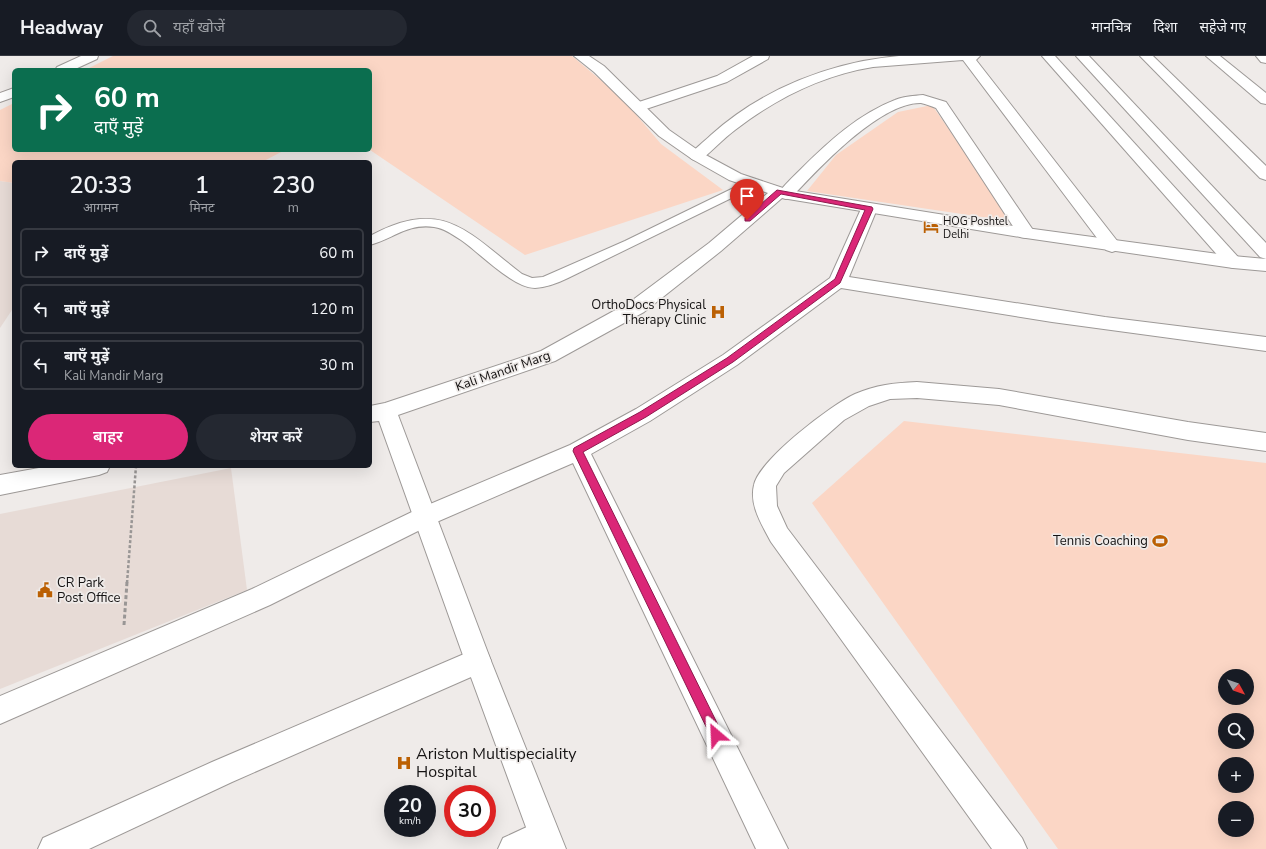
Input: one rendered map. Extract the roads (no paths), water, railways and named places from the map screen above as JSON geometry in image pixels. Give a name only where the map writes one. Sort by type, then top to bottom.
[{"type":"street","points":[[66,68],[92,56]]},
{"type":"street","points":[[580,56],[599,69],[664,133],[697,156],[735,177],[783,193],[869,209],[1112,246],[1266,265]]},
{"type":"street","points":[[638,107],[689,92],[722,79],[763,56]]},
{"type":"street","points":[[966,56],[1112,246]]},
{"type":"street","points":[[697,156],[731,126],[769,101],[827,74],[881,58],[974,56]]},
{"type":"street","points":[[1048,56],[1233,262]]},
{"type":"street","points":[[1082,56],[1266,253]]},
{"type":"street","points":[[1146,56],[1266,175]]},
{"type":"street","points":[[1212,56],[1266,100]]},
{"type":"street","points":[[1262,56],[1266,59]]},
{"type":"street","points":[[0,98],[12,93]]},
{"type":"street","name":"Kali Mandir Marg","points":[[378,413],[548,356],[630,311],[715,247],[783,193],[853,129],[901,102],[925,98],[942,104],[1026,233]]},
{"type":"street","points":[[0,710],[261,597],[424,517],[578,451],[643,414],[730,360],[838,281],[869,209]]},
{"type":"street","points":[[838,281],[1201,337],[1266,344]]},
{"type":"street","points":[[1011,849],[779,535],[765,506],[765,485],[768,479],[776,467],[837,414],[862,400],[889,392],[917,390],[999,397],[1188,431],[1266,442]]},
{"type":"street","points":[[378,413],[424,517],[547,841],[514,849]]},
{"type":"street","points":[[578,451],[772,849]]},
{"type":"street","points":[[0,485],[89,468]]},
{"type":"street","points":[[54,849],[222,772],[478,661]]},
{"type":"lane","points":[[372,240],[405,226],[424,222],[443,224],[458,232],[517,277],[526,282],[537,283],[550,280],[609,253],[690,215],[752,183]]},
{"type":"place","name":"HOG Poshtel Delhi","points":[[931,227]]},
{"type":"place","name":"OrthoDocs Physical Therapy Clinic","points":[[718,312]]},
{"type":"place","name":"Tennis Coaching","points":[[1160,541]]},
{"type":"place","name":"CR Park Post Office","points":[[45,590]]},
{"type":"place","name":"Ariston Multispeciality Hospital","points":[[404,763]]}]
